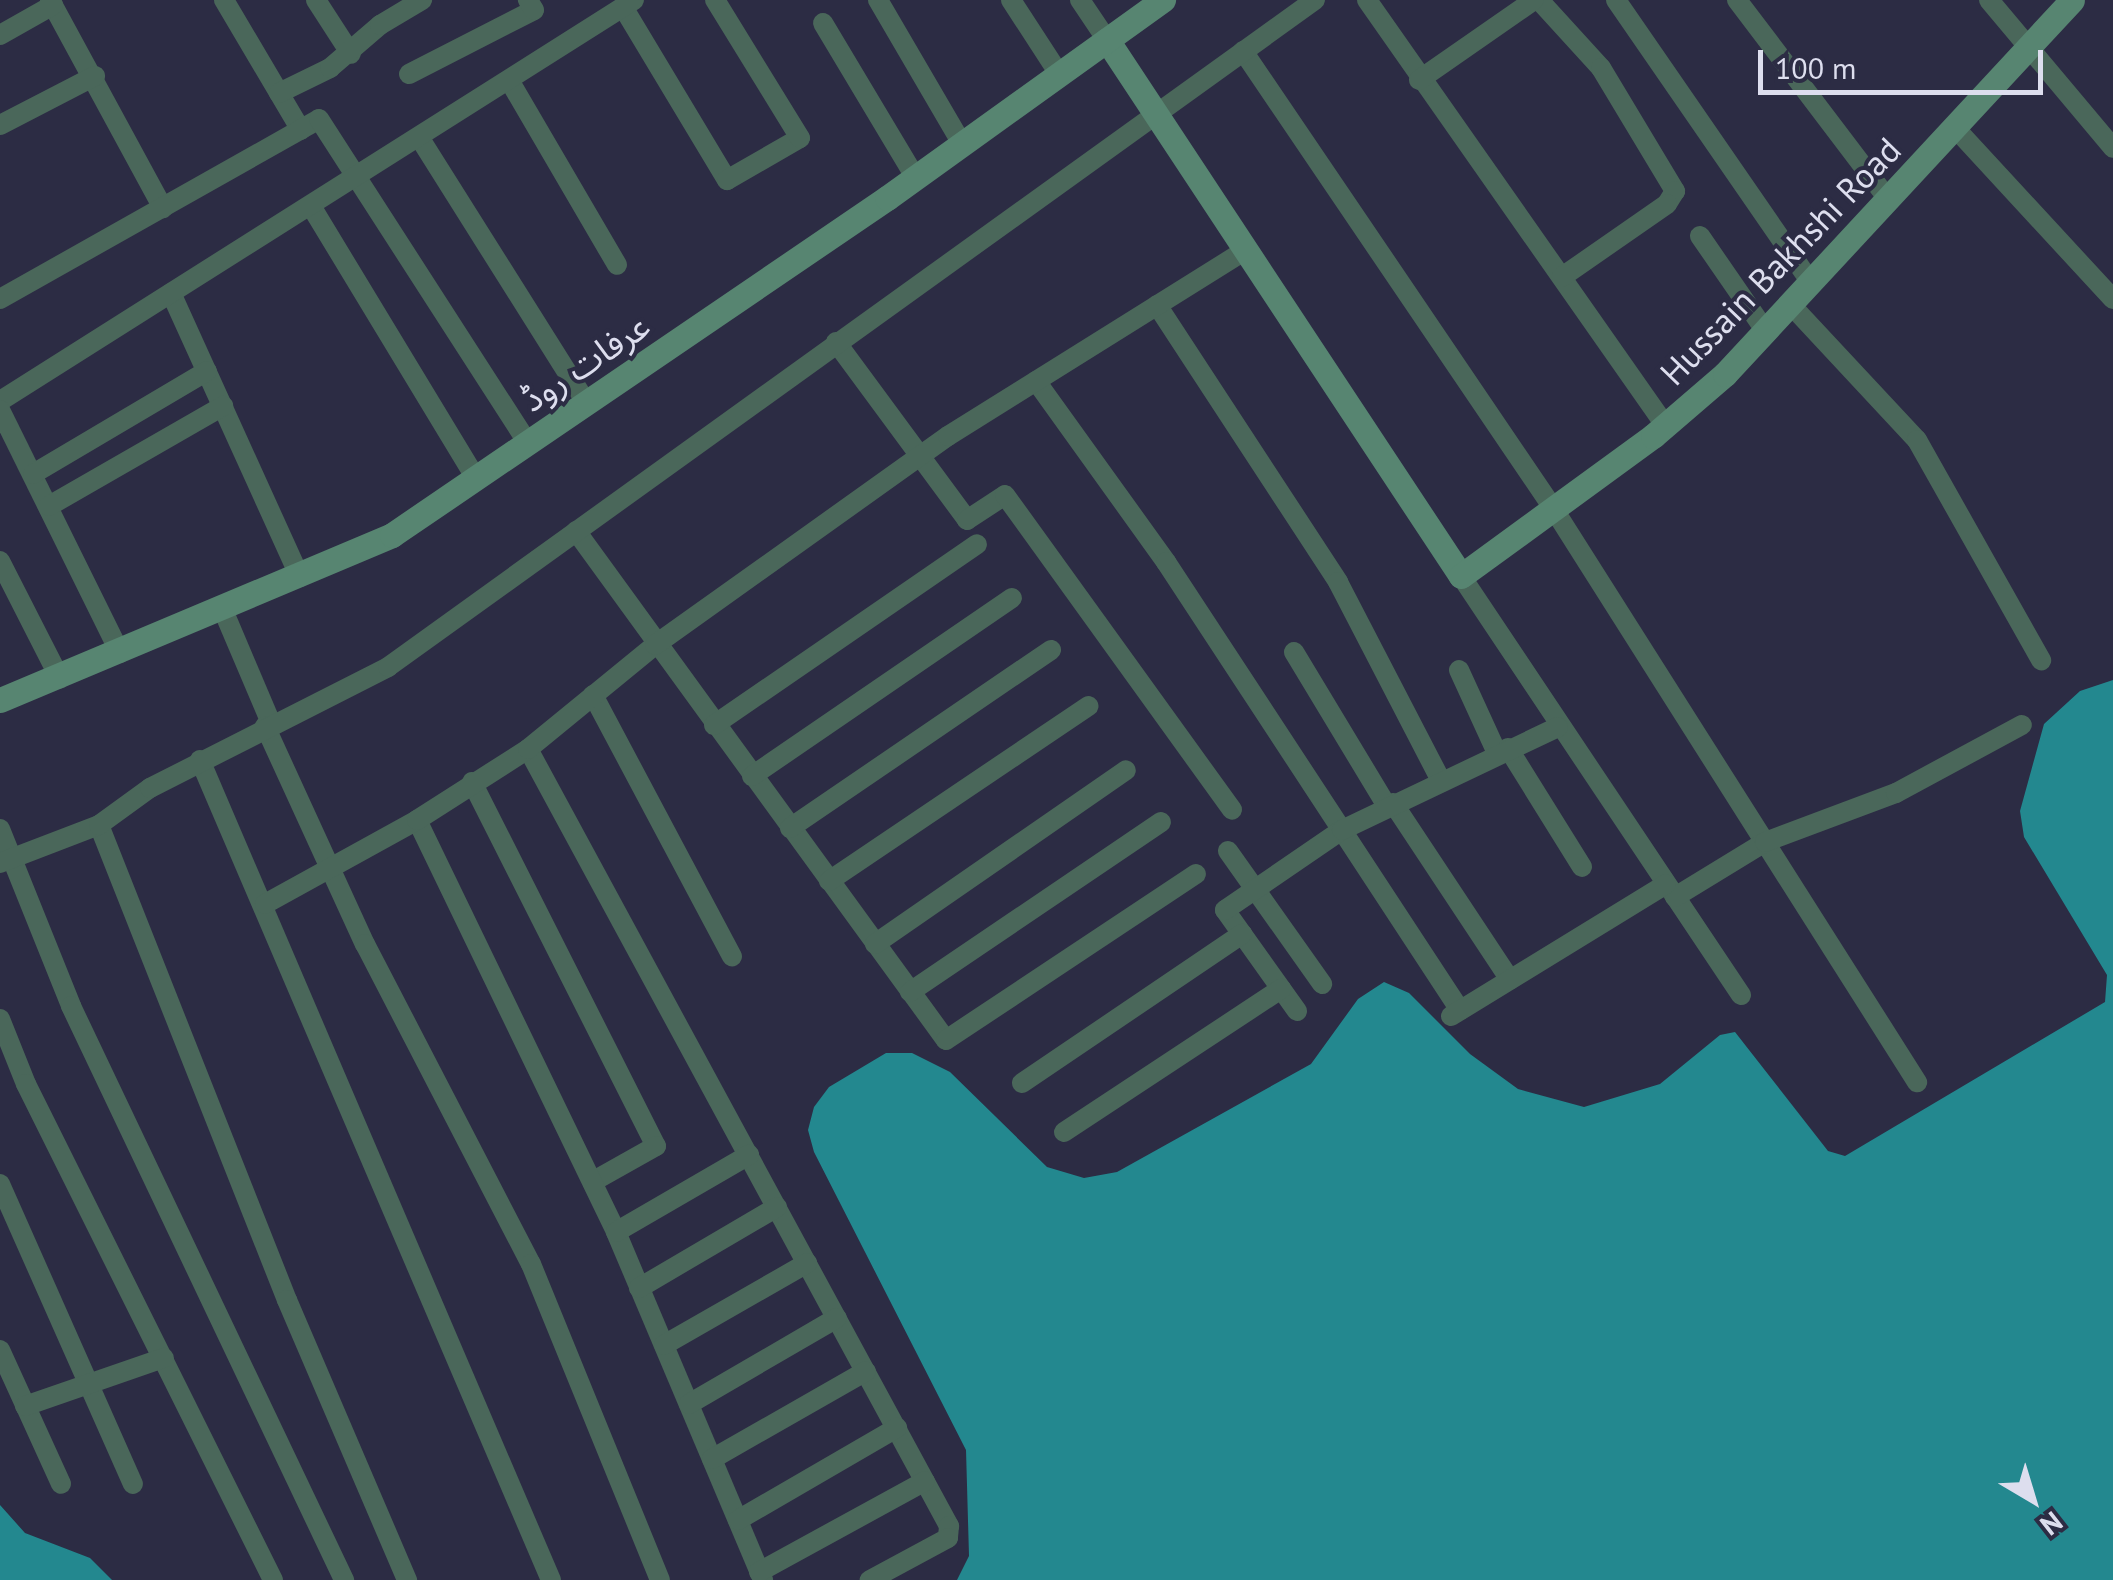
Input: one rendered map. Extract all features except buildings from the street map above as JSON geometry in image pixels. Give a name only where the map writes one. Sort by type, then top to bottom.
[{"type":"street","points":[[224,0],[301,130]]},
{"type":"street","points":[[316,0],[351,54]]},
{"type":"street","points":[[409,74],[534,10],[528,0]]},
{"type":"street","points":[[0,402],[629,3],[727,180],[800,138],[715,0]]},
{"type":"street","points":[[878,0],[962,144]]},
{"type":"street","points":[[1011,0],[1060,74]]},
{"type":"street","points":[[1080,0],[1558,727],[1741,995]]},
{"type":"street","name":"عرفات روڈ","points":[[0,700],[120,654],[392,534],[915,177],[1163,0]]},
{"type":"street","points":[[7,860],[99,824],[200,760],[388,667],[1314,0]]},
{"type":"street","points":[[1367,0],[1419,80],[1666,425]]},
{"type":"street","points":[[1419,80],[1537,0],[1601,68],[1675,192],[1667,204],[1562,276]]},
{"type":"street","points":[[1616,0],[1811,283]]},
{"type":"street","points":[[1737,0],[1890,200]]},
{"type":"street","points":[[1989,0],[2025,48],[2113,148]]},
{"type":"street","name":"Hussain Bakhshi Road","points":[[1461,576],[1666,425],[1767,333],[1957,130],[2025,48],[2072,0]]},
{"type":"street","points":[[0,35],[52,2],[163,208]]},
{"type":"street","points":[[279,93],[351,54],[380,24],[414,2]]},
{"type":"street","points":[[822,22],[915,177]]},
{"type":"street","points":[[1243,51],[1553,508],[1916,1082]]},
{"type":"street","points":[[0,125],[95,76]]},
{"type":"street","points":[[509,80],[617,265]]},
{"type":"street","points":[[0,299],[319,119],[528,443]]},
{"type":"street","points":[[1957,130],[2113,299]]},
{"type":"street","points":[[419,137],[587,404]]},
{"type":"street","points":[[311,206],[476,478]]},
{"type":"street","points":[[1700,236],[1767,333]]},
{"type":"street","points":[[265,904],[417,820],[528,749],[656,645],[921,455],[1244,251]]},
{"type":"street","points":[[171,293],[300,577]]},
{"type":"street","points":[[1157,305],[1338,582],[1441,780]]},
{"type":"street","points":[[1792,306],[1916,440],[2041,660]]},
{"type":"street","points":[[836,342],[968,520],[1005,495],[1232,810]]},
{"type":"street","points":[[33,474],[207,371]]},
{"type":"street","points":[[1036,380],[1166,562],[1342,830],[1455,1013],[1671,890],[1765,842],[1896,793],[2022,725]]},
{"type":"street","points":[[50,506],[223,406]]},
{"type":"street","points":[[0,410],[120,654]]},
{"type":"street","points":[[576,531],[946,1040],[1196,874]]},
{"type":"street","points":[[714,725],[977,544]]},
{"type":"street","points":[[0,561],[60,678]]},
{"type":"street","points":[[752,776],[1012,598]]},
{"type":"street","points":[[223,610],[331,866],[531,1264],[660,1580]]},
{"type":"street","points":[[790,828],[1051,650]]},
{"type":"street","points":[[1294,652],[1390,805],[1510,980]]},
{"type":"street","points":[[1459,670],[1502,750],[1582,867]]},
{"type":"street","points":[[593,695],[732,956]]},
{"type":"street","points":[[829,881],[1088,706]]},
{"type":"street","points":[[1297,1011],[1225,910],[1342,830],[1502,750],[1558,727]]},
{"type":"street","points":[[528,749],[949,1526],[948,1538],[870,1580]]},
{"type":"street","points":[[200,760],[265,904],[551,1580]]},
{"type":"street","points":[[875,944],[1126,770]]},
{"type":"street","points":[[472,782],[656,1146],[592,1182]]},
{"type":"street","points":[[417,820],[616,1232],[761,1576],[925,1482]]},
{"type":"street","points":[[910,992],[1161,822]]},
{"type":"street","points":[[99,824],[286,1300],[407,1580]]},
{"type":"street","points":[[0,829],[7,860],[71,1006],[344,1580]]},
{"type":"street","points":[[1228,851],[1322,984]]},
{"type":"street","points":[[1022,1083],[1242,934]]},
{"type":"street","points":[[1064,1132],[1281,988]]},
{"type":"street","points":[[0,1019],[26,1084],[273,1580]]},
{"type":"street","points":[[616,1232],[748,1155]]},
{"type":"street","points":[[0,1184],[134,1484]]},
{"type":"street","points":[[639,1288],[777,1207]]},
{"type":"street","points":[[664,1346],[808,1263]]},
{"type":"street","points":[[688,1404],[837,1318]]},
{"type":"street","points":[[0,1350],[61,1484]]},
{"type":"street","points":[[25,1406],[164,1358]]},
{"type":"street","points":[[712,1459],[866,1371]]},
{"type":"street","points":[[738,1520],[897,1428]]},
{"type":"shaded area","points":[[2113,680],[2113,1580],[957,1580],[969,1556],[966,1450],[814,1152],[808,1130],[814,1107],[829,1087],[886,1053],[912,1053],[950,1072],[1047,1167],[1084,1178],[1117,1172],[1311,1064],[1358,999],[1384,982],[1409,993],[1470,1054],[1518,1089],[1584,1107],[1660,1084],[1720,1035],[1735,1032],[1828,1151],[1845,1156],[2105,1002],[2107,975],[2024,837],[2020,811],[2044,724],[2080,691]]},
{"type":"shaded area","points":[[0,1505],[25,1533],[90,1558],[112,1580],[0,1580]]}]
